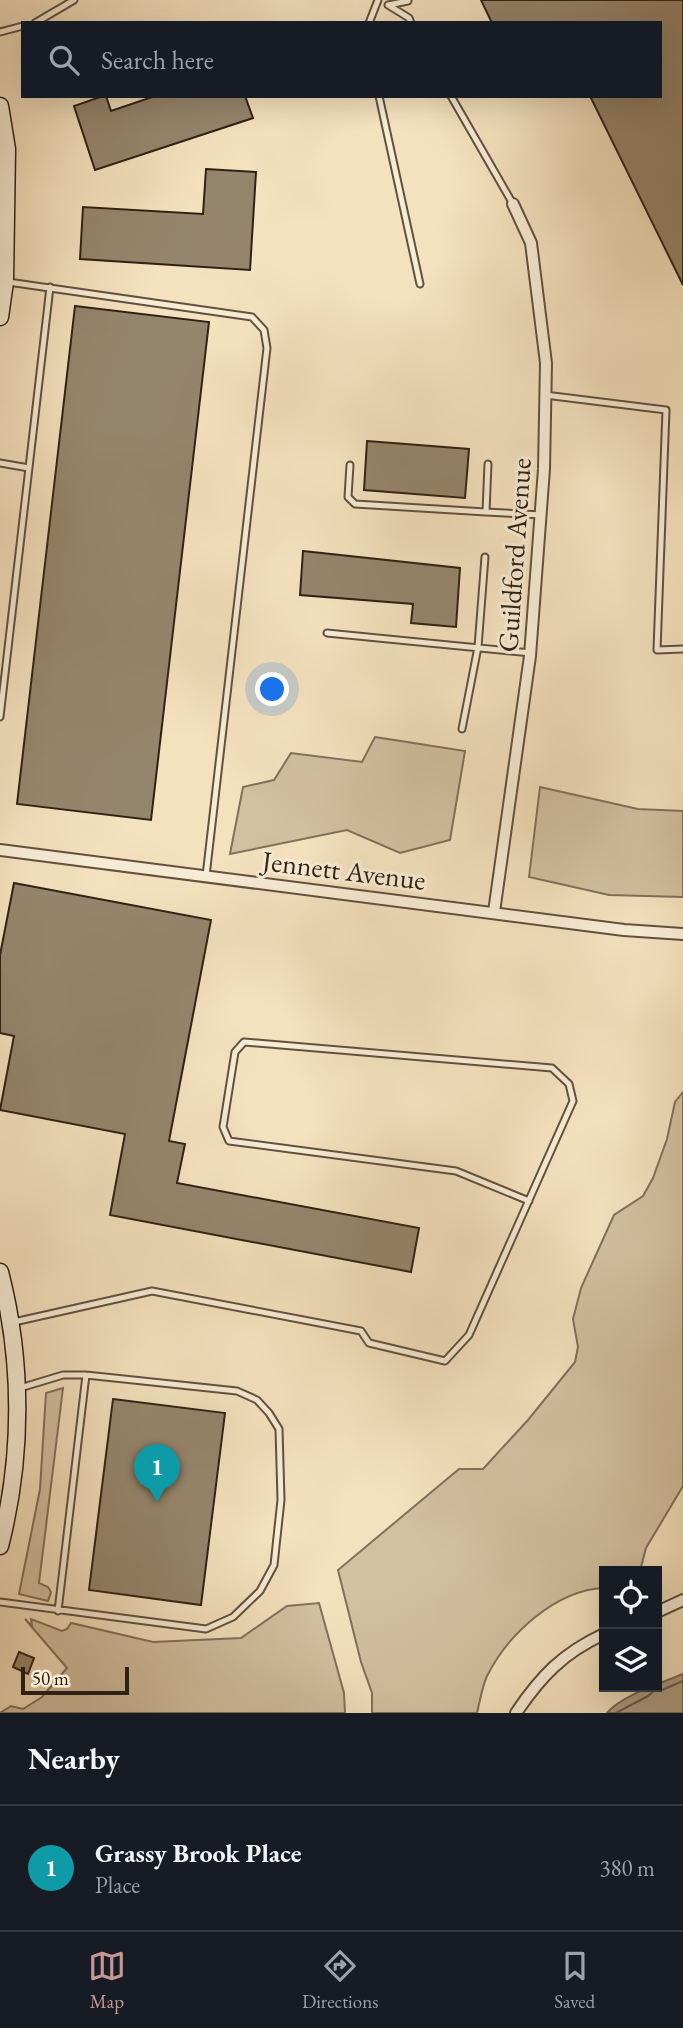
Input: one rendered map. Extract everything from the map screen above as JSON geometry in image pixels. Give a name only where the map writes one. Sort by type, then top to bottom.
[{"type":"main road","points":[[0,106],[7,149],[5,282],[0,317]]},
{"type":"main road","points":[[0,1272],[11,1323],[17,1389],[15,1467],[0,1546]]},
{"type":"street","name":"Guildford Avenue","points":[[494,912],[531,653],[542,515],[546,363],[531,243],[513,204]]},
{"type":"street","name":"Jennett Avenue","points":[[0,850],[624,930],[683,934]]},
{"type":"street","points":[[662,1610],[683,1600]]},
{"type":"street","points":[[516,1713],[556,1662],[599,1636]]},
{"type":"lane","points":[[38,21],[74,0]]},
{"type":"lane","points":[[370,21],[378,0]]},
{"type":"lane","points":[[408,1],[388,5],[410,21]]},
{"type":"lane","points":[[0,32],[21,27]]},
{"type":"lane","points":[[379,98],[420,284]]},
{"type":"lane","points":[[452,98],[513,204]]},
{"type":"lane","points":[[5,282],[252,317],[264,330],[267,348],[206,876]]},
{"type":"lane","points":[[0,717],[50,287]]},
{"type":"lane","points":[[545,395],[666,410],[657,650],[683,649]]},
{"type":"lane","points":[[0,463],[29,468]]},
{"type":"lane","points":[[486,512],[488,464]]},
{"type":"lane","points":[[350,465],[348,496],[355,503],[542,515]]},
{"type":"lane","points":[[462,729],[478,647],[485,557]]},
{"type":"lane","points":[[327,633],[531,653]]},
{"type":"lane","points":[[11,1323],[152,1291],[361,1331],[369,1343],[445,1361],[469,1335],[529,1200],[573,1101],[569,1084],[552,1068],[244,1042],[235,1052],[223,1128],[229,1141],[456,1171],[529,1200]]},
{"type":"lane","points":[[0,1602],[206,1629],[233,1617],[260,1591],[274,1565],[281,1500],[279,1429],[257,1400],[237,1391],[86,1375],[63,1375],[17,1389]]},
{"type":"lane","points":[[58,1611],[86,1375]]},
{"type":"shaded area","points":[[375,737],[465,751],[450,840],[400,853],[347,830],[230,854],[243,787],[274,780],[291,753],[362,762]]},
{"type":"shaded area","points":[[540,787],[638,809],[683,811],[683,897],[609,895],[529,877]]},
{"type":"shaded area","points":[[683,1092],[683,1486],[646,1548],[641,1566],[599,1566],[599,1589],[568,1597],[551,1606],[535,1617],[507,1645],[485,1680],[477,1713],[372,1713],[372,1693],[361,1662],[338,1570],[459,1469],[483,1469],[528,1420],[575,1362],[578,1347],[573,1319],[581,1288],[614,1215],[643,1196],[653,1178],[667,1139],[675,1102]]},
{"type":"shaded area","points":[[63,1388],[39,1583],[48,1587],[51,1592],[48,1601],[19,1594],[40,1489],[46,1393]]},
{"type":"shaded area","points":[[319,1603],[344,1693],[345,1713],[0,1713],[11,1706],[23,1709],[42,1697],[67,1668],[25,1619],[32,1626],[31,1619],[62,1631],[71,1623],[153,1642],[241,1638],[287,1606]]},
{"type":"water","points":[[683,1674],[683,1713],[607,1713],[639,1692],[662,1692],[662,1683]]},
{"type":"building","points":[[481,0],[683,0],[683,285],[591,98],[662,98],[662,21],[491,21]]},
{"type":"building","points":[[97,98],[107,98],[111,111],[149,98],[246,98],[253,118],[95,170],[74,106]]},
{"type":"building","points":[[206,169],[256,172],[250,270],[80,259],[83,207],[203,214]]},
{"type":"building","points":[[75,306],[209,322],[151,820],[17,804]]},
{"type":"building","points":[[367,441],[469,449],[465,498],[364,490]]},
{"type":"building","points":[[303,551],[460,568],[456,627],[411,623],[413,604],[300,595]]},
{"type":"building","points":[[14,883],[211,920],[169,1141],[185,1144],[177,1183],[419,1228],[411,1272],[110,1215],[125,1134],[0,1110],[14,1036],[0,1033],[0,955]]},
{"type":"building","points":[[113,1399],[225,1413],[201,1605],[89,1590]]},
{"type":"building","points":[[19,1652],[34,1658],[28,1674],[13,1667]]},
{"type":"place","name":"Grassy Brook Place","points":[[157,1502]]}]
